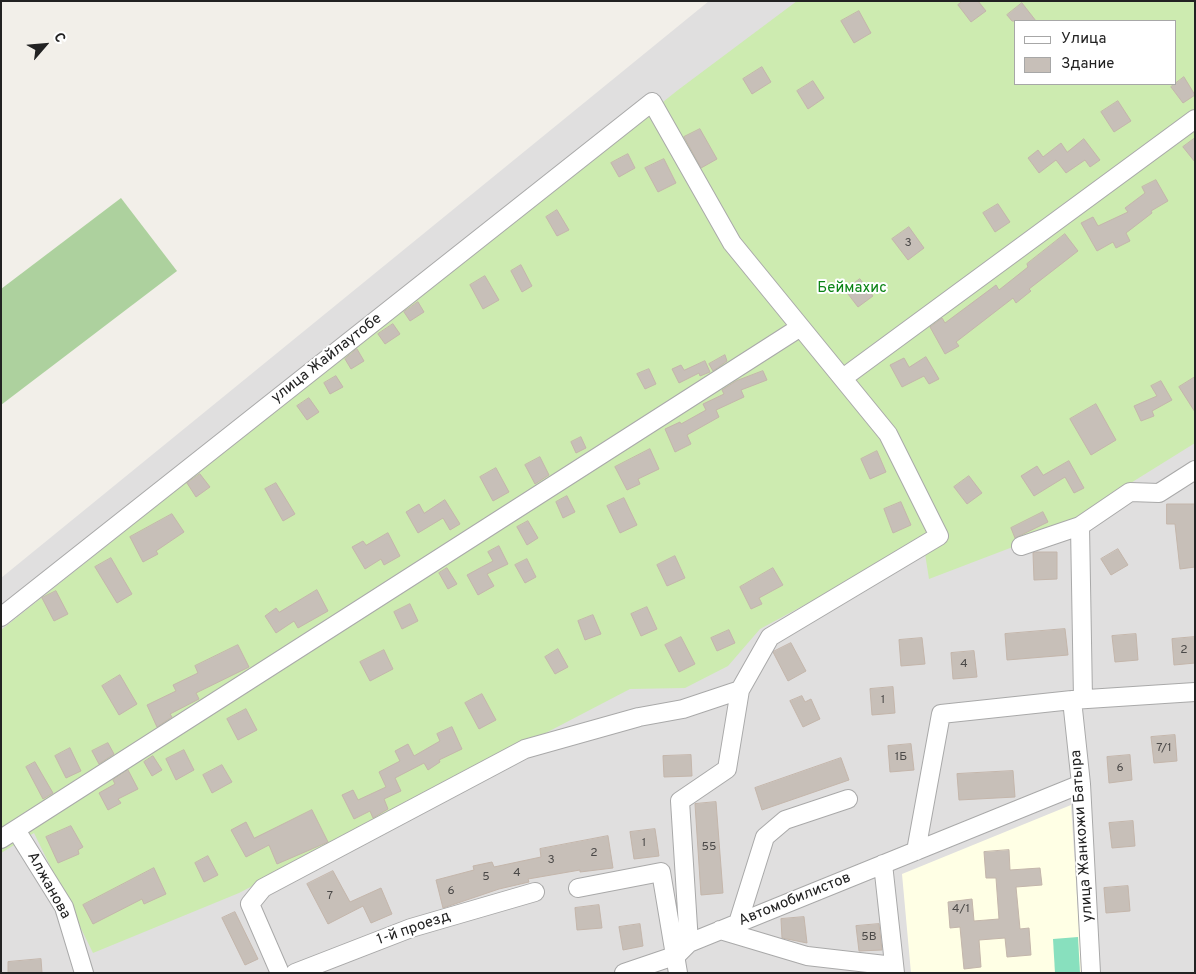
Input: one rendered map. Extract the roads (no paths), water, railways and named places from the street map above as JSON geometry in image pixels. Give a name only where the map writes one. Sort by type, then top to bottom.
[{"type":"street","name":"улица Жайлаутобе","points":[[1,617],[652,102],[732,243],[799,328]]},
{"type":"street","points":[[843,378],[1195,119]]},
{"type":"street","points":[[8,834],[799,328],[843,378],[888,434],[939,536],[770,638],[740,690],[727,769],[680,801],[683,949],[678,973]]},
{"type":"street","points":[[1021,546],[1080,526],[1130,492],[1159,493],[1195,470]]},
{"type":"street","name":"улица Жанкожи Батыра","points":[[1080,526],[1078,699],[1091,973]]},
{"type":"street","points":[[280,973],[250,904],[262,888],[525,749],[639,717],[683,709],[740,690]]},
{"type":"street","points":[[916,851],[941,714],[1078,699],[1195,692]]},
{"type":"street","name":"Автомобилистов","points":[[624,973],[683,949],[720,930],[1081,784]]},
{"type":"street","points":[[738,923],[765,838],[784,820],[848,799]]},
{"type":"street","name":"Алжанова","points":[[8,834],[64,908],[84,973]]},
{"type":"street","points":[[720,930],[807,956],[894,969],[884,864]]},
{"type":"street","points":[[578,888],[661,872],[683,949]]},
{"type":"street","name":"1-й проезд","points":[[294,973],[412,928],[535,892]]},
{"type":"park label","name":"Беймахис","points":[[852,289]]}]
